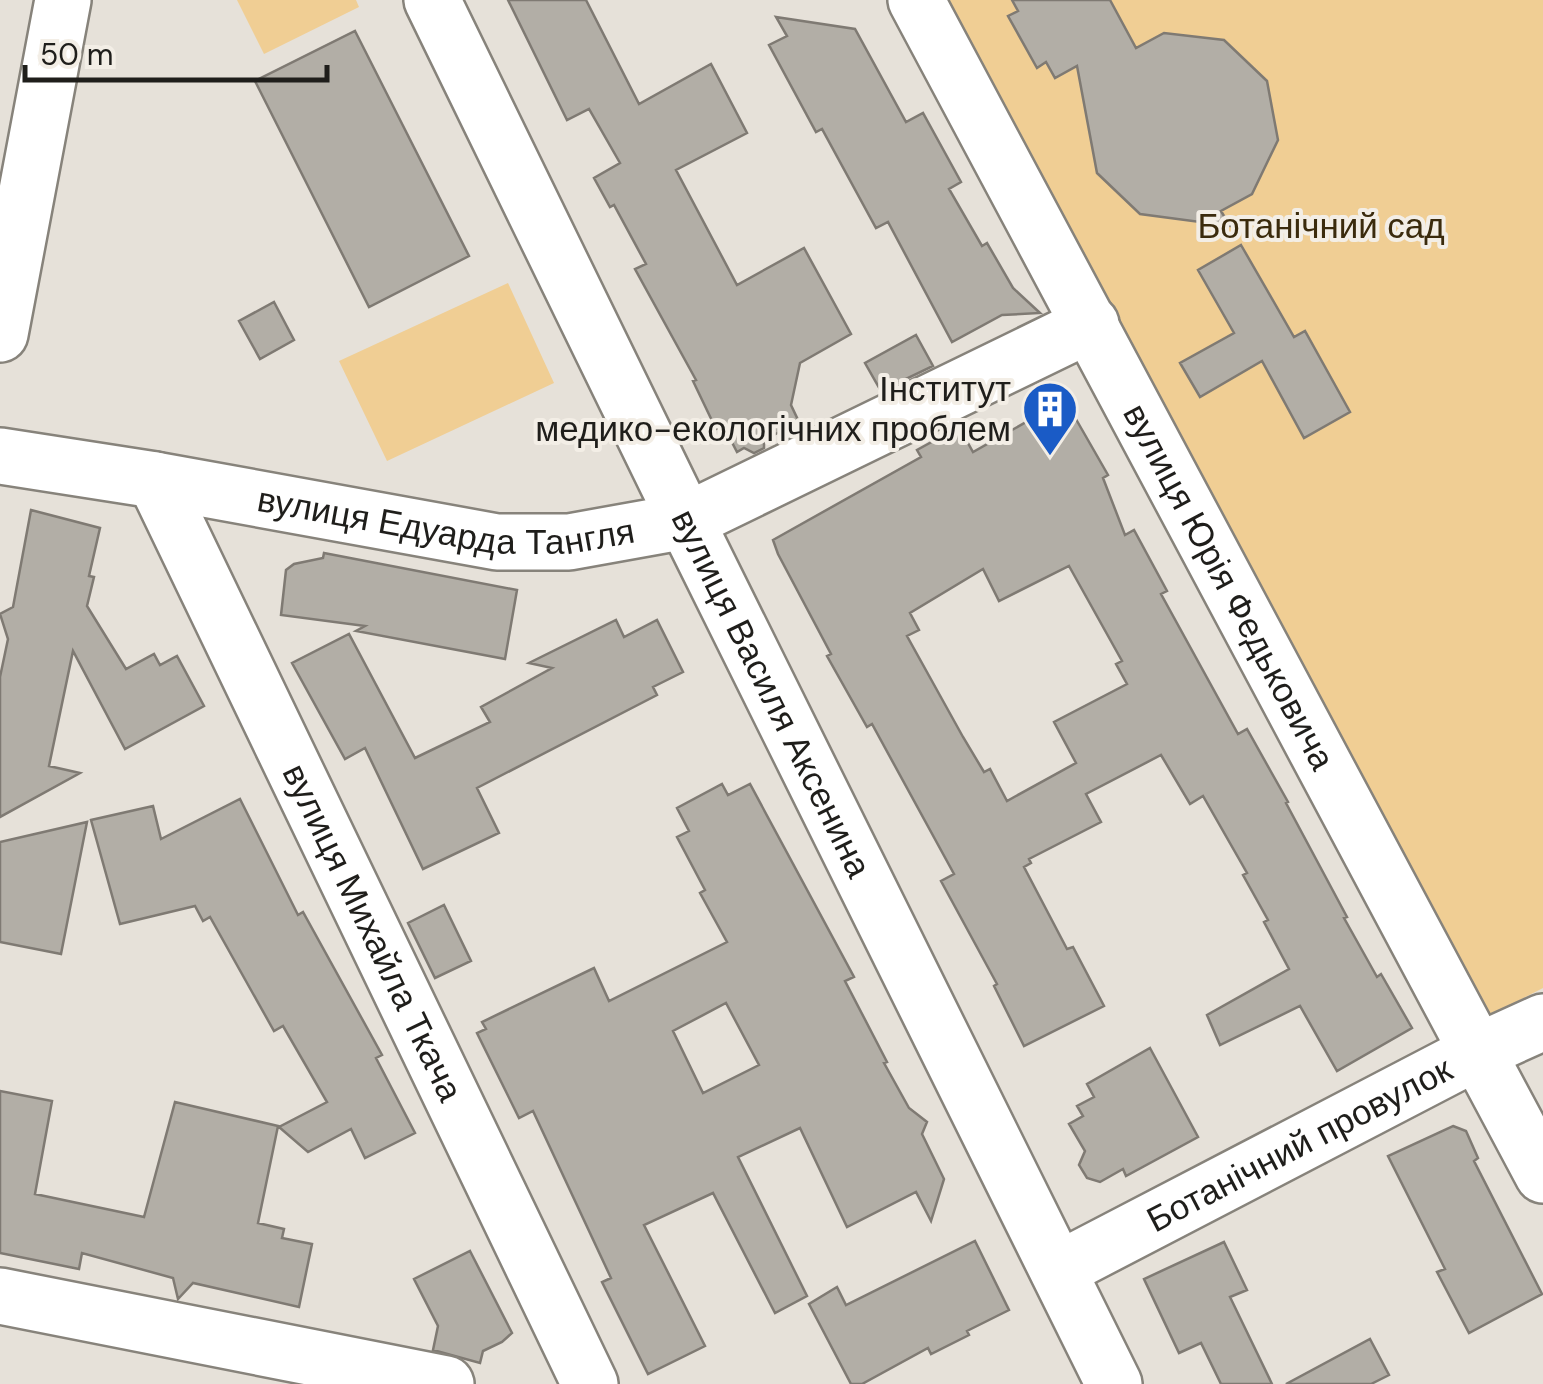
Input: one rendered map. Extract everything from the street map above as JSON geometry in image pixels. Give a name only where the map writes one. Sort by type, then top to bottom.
[{"type":"street","points":[[0,334],[8,254],[63,0]]},
{"type":"street","name":"вулиця Василя Аксенина","points":[[432,0],[1114,1384]]},
{"type":"street","name":"вулиця Юрія Федьковича","points":[[916,0],[1543,1174]]},
{"type":"street","name":"вулиця Едуарда Тангля","points":[[0,456],[497,542],[569,542],[686,522],[1091,324]]},
{"type":"street","name":"вулиця Михайла Ткача","points":[[155,480],[590,1384]]},
{"type":"street","name":"Ботанічний провулок","points":[[1058,1270],[1543,1022]]},
{"type":"street","points":[[0,1296],[446,1384]]},
{"type":"green space","points":[[237,0],[356,0],[359,7],[264,54]]},
{"type":"green space","name":"Ботанічний сад","points":[[948,0],[1543,0],[1543,988],[1491,1015]]},
{"type":"green space","points":[[508,283],[554,383],[387,461],[339,361]]},
{"type":"building","points":[[508,0],[586,0],[639,104],[711,64],[747,133],[676,170],[737,285],[804,248],[851,334],[800,363],[791,405],[799,422],[764,440],[764,448],[754,453],[744,448],[737,452],[723,425],[716,429],[693,381],[696,380],[635,269],[646,264],[614,205],[610,207],[594,178],[620,163],[589,109],[567,120]]},
{"type":"building","points":[[1012,0],[1110,0],[1136,48],[1164,33],[1224,40],[1267,81],[1278,140],[1252,194],[1221,211],[1230,226],[1140,214],[1097,173],[1077,66],[1055,78],[1046,62],[1037,68],[1008,16],[1018,11]]},
{"type":"building","points":[[776,17],[855,29],[906,122],[923,113],[961,182],[949,189],[982,246],[987,243],[1013,288],[1040,313],[1002,315],[952,342],[888,222],[876,228],[822,129],[816,132],[769,45],[787,36]]},
{"type":"building","points":[[355,31],[469,256],[369,307],[255,81]]},
{"type":"building","points":[[1241,245],[1294,337],[1305,331],[1350,412],[1304,438],[1262,361],[1200,397],[1180,363],[1234,333],[1198,270]]},
{"type":"building","points":[[274,302],[294,340],[260,359],[239,321]]},
{"type":"building","points":[[916,335],[933,366],[881,391],[865,363]]},
{"type":"building","points":[[1065,400],[1108,475],[1103,478],[1125,535],[1134,530],[1167,591],[1161,594],[1238,734],[1247,729],[1347,917],[1344,918],[1412,1028],[1337,1071],[1300,1006],[1220,1045],[1207,1015],[1289,969],[1243,875],[1247,873],[1203,796],[1190,804],[1161,755],[1086,794],[1101,822],[1029,859],[1031,863],[1024,867],[1067,949],[1073,947],[1104,1006],[1024,1046],[994,986],[997,984],[941,881],[954,874],[872,724],[867,727],[827,656],[831,654],[773,540],[921,457],[917,450],[959,427],[973,452]],"holes":[[[1069,566],[1122,661],[1116,664],[1127,684],[1054,722],[1076,763],[1007,801],[990,769],[984,772],[907,636],[919,630],[910,613],[983,569],[999,601]]]},
{"type":"building","points":[[31,510],[100,528],[87,606],[126,669],[154,654],[160,665],[177,656],[204,706],[125,749],[73,651],[49,766],[80,773],[0,817],[0,677],[8,639],[0,614],[13,607]]},
{"type":"building","points":[[324,553],[517,590],[505,659],[356,631],[365,626],[281,615],[286,570],[294,564],[323,558]]},
{"type":"building","points":[[616,620],[624,637],[657,620],[683,672],[653,687],[657,695],[477,788],[499,833],[423,869],[365,748],[345,759],[292,663],[349,634],[415,758],[490,722],[481,707],[552,668],[529,663]]},
{"type":"building","points":[[722,784],[728,795],[750,784],[854,977],[845,981],[887,1062],[884,1063],[909,1108],[927,1122],[922,1134],[944,1179],[931,1221],[916,1192],[847,1227],[800,1128],[738,1157],[807,1296],[775,1313],[713,1193],[644,1225],[705,1346],[648,1374],[602,1282],[611,1278],[533,1111],[519,1118],[477,1033],[486,1029],[482,1022],[594,968],[609,1001],[727,942],[700,893],[705,890],[677,837],[689,831],[677,808]],"holes":[[[726,1003],[759,1065],[703,1093],[673,1031]]]},
{"type":"building","points":[[240,799],[298,915],[303,912],[382,1055],[376,1058],[415,1133],[365,1158],[351,1129],[308,1152],[279,1127],[327,1102],[283,1026],[274,1031],[210,917],[203,921],[195,906],[120,924],[91,820],[153,806],[161,839]]},
{"type":"building","points":[[87,822],[61,954],[0,942],[0,842]]},
{"type":"building","points":[[444,905],[471,961],[435,978],[408,923]]},
{"type":"building","points":[[1150,1048],[1198,1137],[1126,1176],[1123,1169],[1100,1182],[1087,1178],[1079,1165],[1085,1151],[1069,1124],[1083,1116],[1077,1106],[1094,1097],[1087,1084]]},
{"type":"building","points":[[0,1091],[52,1101],[35,1194],[144,1217],[175,1102],[278,1126],[258,1223],[284,1229],[282,1238],[312,1244],[299,1307],[193,1283],[178,1299],[173,1278],[82,1253],[79,1269],[0,1253]]},
{"type":"building","points":[[1453,1126],[1466,1131],[1478,1158],[1474,1161],[1542,1294],[1469,1333],[1437,1272],[1445,1269],[1388,1156]]},
{"type":"building","points":[[975,1241],[1009,1310],[931,1354],[928,1348],[862,1384],[851,1384],[809,1304],[837,1287],[846,1305]]},
{"type":"building","points":[[1224,1242],[1247,1290],[1230,1297],[1272,1384],[1221,1384],[1201,1343],[1179,1353],[1144,1279]]},
{"type":"building","points":[[470,1251],[512,1333],[483,1351],[480,1363],[433,1350],[438,1326],[414,1279]]},
{"type":"building","points":[[1370,1339],[1389,1375],[1371,1384],[1286,1384]]},
{"type":"place","name":"Інститут медико-екологічних проблем","points":[[1050,458]]}]
